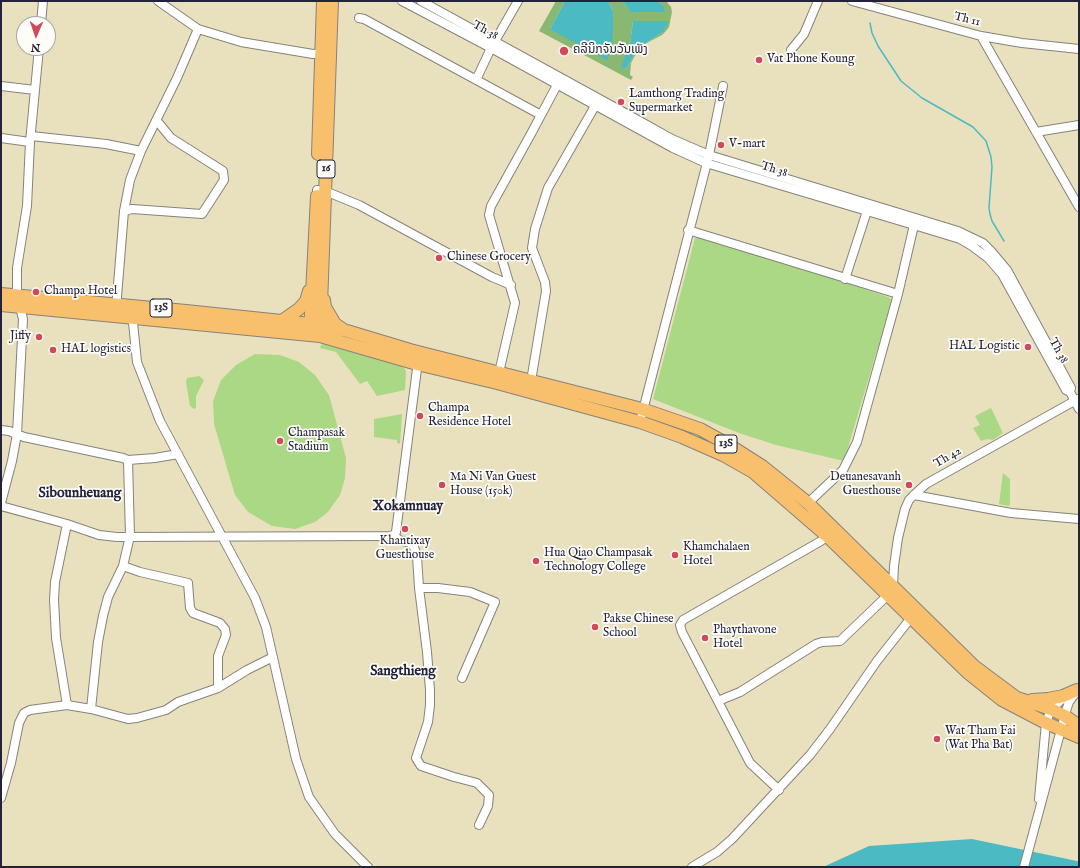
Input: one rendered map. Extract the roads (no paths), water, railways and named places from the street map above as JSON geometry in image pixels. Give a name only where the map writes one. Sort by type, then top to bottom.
[{"type":"highway","name":"16","points":[[315,330],[325,53],[323,1]]},
{"type":"highway","name":"16","points":[[325,53],[332,1]]},
{"type":"highway","points":[[282,321],[299,309],[317,283]]},
{"type":"highway","points":[[317,283],[325,308],[335,324],[345,331]]},
{"type":"highway","name":"13S","points":[[1,294],[19,301],[118,317],[133,312],[282,321],[498,378],[682,436],[723,455],[754,472],[831,532],[890,590],[906,601],[914,614],[967,672],[1002,700],[1046,723],[1079,737]]},
{"type":"highway","name":"13S","points":[[1,305],[19,301],[116,304],[133,312],[315,330],[345,331],[419,358]]},
{"type":"highway","name":"13S","points":[[498,378],[531,381],[642,409],[700,429],[762,466],[808,503],[831,532]]},
{"type":"highway","name":"13S","points":[[914,614],[974,666],[1017,698],[1051,709],[1065,716],[1079,726]]},
{"type":"highway","points":[[1017,698],[1032,700],[1048,699],[1063,696],[1078,690]]},
{"type":"street","points":[[42,16],[43,1]]},
{"type":"street","points":[[158,1],[198,29],[241,42],[312,54],[325,53]]},
{"type":"street","name":"Th 38","points":[[402,1],[493,44],[636,119],[707,159],[958,230],[982,243],[1007,270],[1071,388],[1070,392]]},
{"type":"street","name":"Th 38","points":[[421,1],[493,44],[557,85],[673,148],[867,211],[960,239],[980,251],[1002,274],[1066,390],[1070,392]]},
{"type":"street","points":[[476,80],[493,44],[518,1]]},
{"type":"street","points":[[791,50],[804,34],[818,1]]},
{"type":"street","name":"Th 11","points":[[852,1],[981,36],[1022,43],[1079,49]]},
{"type":"street","points":[[359,18],[364,19],[541,115]]},
{"type":"street","points":[[118,317],[116,304],[124,211],[130,180],[141,151],[157,121],[198,29]]},
{"type":"street","points":[[981,36],[1079,207]]},
{"type":"street","points":[[38,56],[30,139],[27,206],[17,268],[19,301],[23,319],[17,434],[1,505],[99,535],[117,537],[394,535]]},
{"type":"street","points":[[498,378],[515,303],[511,285],[489,215],[491,206],[557,85]]},
{"type":"street","points":[[1,86],[35,90]]},
{"type":"street","points":[[640,422],[642,409],[707,159],[723,86]]},
{"type":"street","points":[[531,381],[546,291],[545,282],[532,248],[534,229],[548,188],[595,106]]},
{"type":"street","points":[[124,211],[132,209],[202,214],[224,180],[223,171],[171,138],[157,121]]},
{"type":"street","points":[[1036,132],[1079,125]]},
{"type":"street","points":[[1,138],[106,144],[141,151]]},
{"type":"street","points":[[321,190],[368,209],[492,277],[511,285]]},
{"type":"street","points":[[845,279],[867,211]]},
{"type":"street","points":[[808,503],[843,470],[857,442],[898,294],[914,225]]},
{"type":"street","points":[[688,230],[898,294]]},
{"type":"street","points":[[133,312],[137,362],[160,421],[255,598],[266,627],[296,759],[309,797],[335,834],[368,867]]},
{"type":"street","points":[[394,535],[396,532],[419,358]]},
{"type":"street","points":[[1070,392],[1077,400],[1079,409]]},
{"type":"street","name":"Th 42","points":[[890,590],[898,538],[905,509],[909,500],[926,484],[1077,400]]},
{"type":"street","points":[[1,430],[128,460],[155,458],[178,454]]},
{"type":"street","points":[[90,709],[98,642],[103,616],[113,585],[123,566],[130,536],[128,460]]},
{"type":"street","points":[[914,495],[1011,512],[1079,519]]},
{"type":"street","points":[[67,524],[55,582],[54,600],[56,638],[67,705]]},
{"type":"street","points":[[779,790],[750,763],[682,632],[681,623],[683,620],[821,541],[831,532]]},
{"type":"street","points":[[394,535],[399,540],[410,543],[414,546],[417,556],[430,690],[428,722],[416,758],[421,766],[477,783],[489,795],[488,806],[479,825]]},
{"type":"street","points":[[123,566],[140,572],[188,583],[190,608],[193,613],[220,623],[225,629],[226,636],[218,656],[218,688]]},
{"type":"street","points":[[419,588],[438,588],[470,592],[495,602],[462,678]]},
{"type":"street","points":[[718,701],[740,692],[816,644],[822,642],[840,641],[890,590]]},
{"type":"street","points":[[692,867],[717,852],[732,840],[810,755],[877,661],[914,614]]},
{"type":"street","points":[[1,798],[11,763],[19,723],[24,713],[30,710],[67,705],[90,709],[128,719],[137,718],[166,710],[178,702],[218,688],[247,670],[273,657]]},
{"type":"street","points":[[1036,824],[1046,723],[1051,709],[1061,699],[1078,690]]},
{"type":"street","points":[[1024,867],[1069,702],[1078,690]]},
{"type":"water","points":[[565,1],[608,1],[613,11],[613,32],[612,47],[607,60],[550,29]]},
{"type":"water","points":[[623,1],[658,1],[663,5],[665,12],[631,12]]},
{"type":"water","points":[[633,21],[669,21],[663,32],[638,48],[626,69],[621,67],[630,44]]},
{"type":"water","points":[[972,839],[1077,861],[1079,862],[1079,867],[823,867],[869,846]]},
{"type":"waterway","points":[[870,23],[872,33],[878,46],[901,81],[922,98],[973,127],[986,141],[991,157],[992,167],[989,208],[990,214],[992,221],[1004,241]]},
{"type":"place","name":"ຄລີນິກຈັນວັນເພັງ","points":[[564,51]]},
{"type":"place","name":"Vat Phone Koung","points":[[759,60]]},
{"type":"place","name":"Lamthong Trading Supermarket","points":[[621,102]]},
{"type":"place","name":"V-mart","points":[[721,145]]},
{"type":"place","name":"Chinese Grocery","points":[[439,258]]},
{"type":"place","name":"Champa Hotel","points":[[36,292]]},
{"type":"place","name":"Jiffy","points":[[39,337]]},
{"type":"place","name":"HAL Logistic","points":[[1028,347]]},
{"type":"place","name":"HAL logistics","points":[[53,350]]},
{"type":"place","name":"Champa Residence Hotel","points":[[420,416]]},
{"type":"place","name":"Champasak Stadium","points":[[280,441]]},
{"type":"place","name":"Ma Ni Van Guest House (150k)","points":[[442,485]]},
{"type":"place","name":"Deuanesavanh Guesthouse","points":[[909,485]]},
{"type":"place","name":"Khantixay Guesthouse","points":[[405,529]]},
{"type":"place","name":"Khamchalaen Hotel","points":[[675,555]]},
{"type":"place","name":"Hua Qiao Champasak Technology College","points":[[536,561]]},
{"type":"place","name":"Pakse Chinese School","points":[[595,627]]},
{"type":"place","name":"Phaythavone Hotel","points":[[705,638]]},
{"type":"place","name":"Wat Tham Fai (Wat Pha Bat)","points":[[937,739]]},
{"type":"district","name":"Sibounheuang","points":[[80,494]]},
{"type":"district","name":"Xokamnuay","points":[[408,507]]},
{"type":"district","name":"Sangthieng","points":[[403,672]]}]
